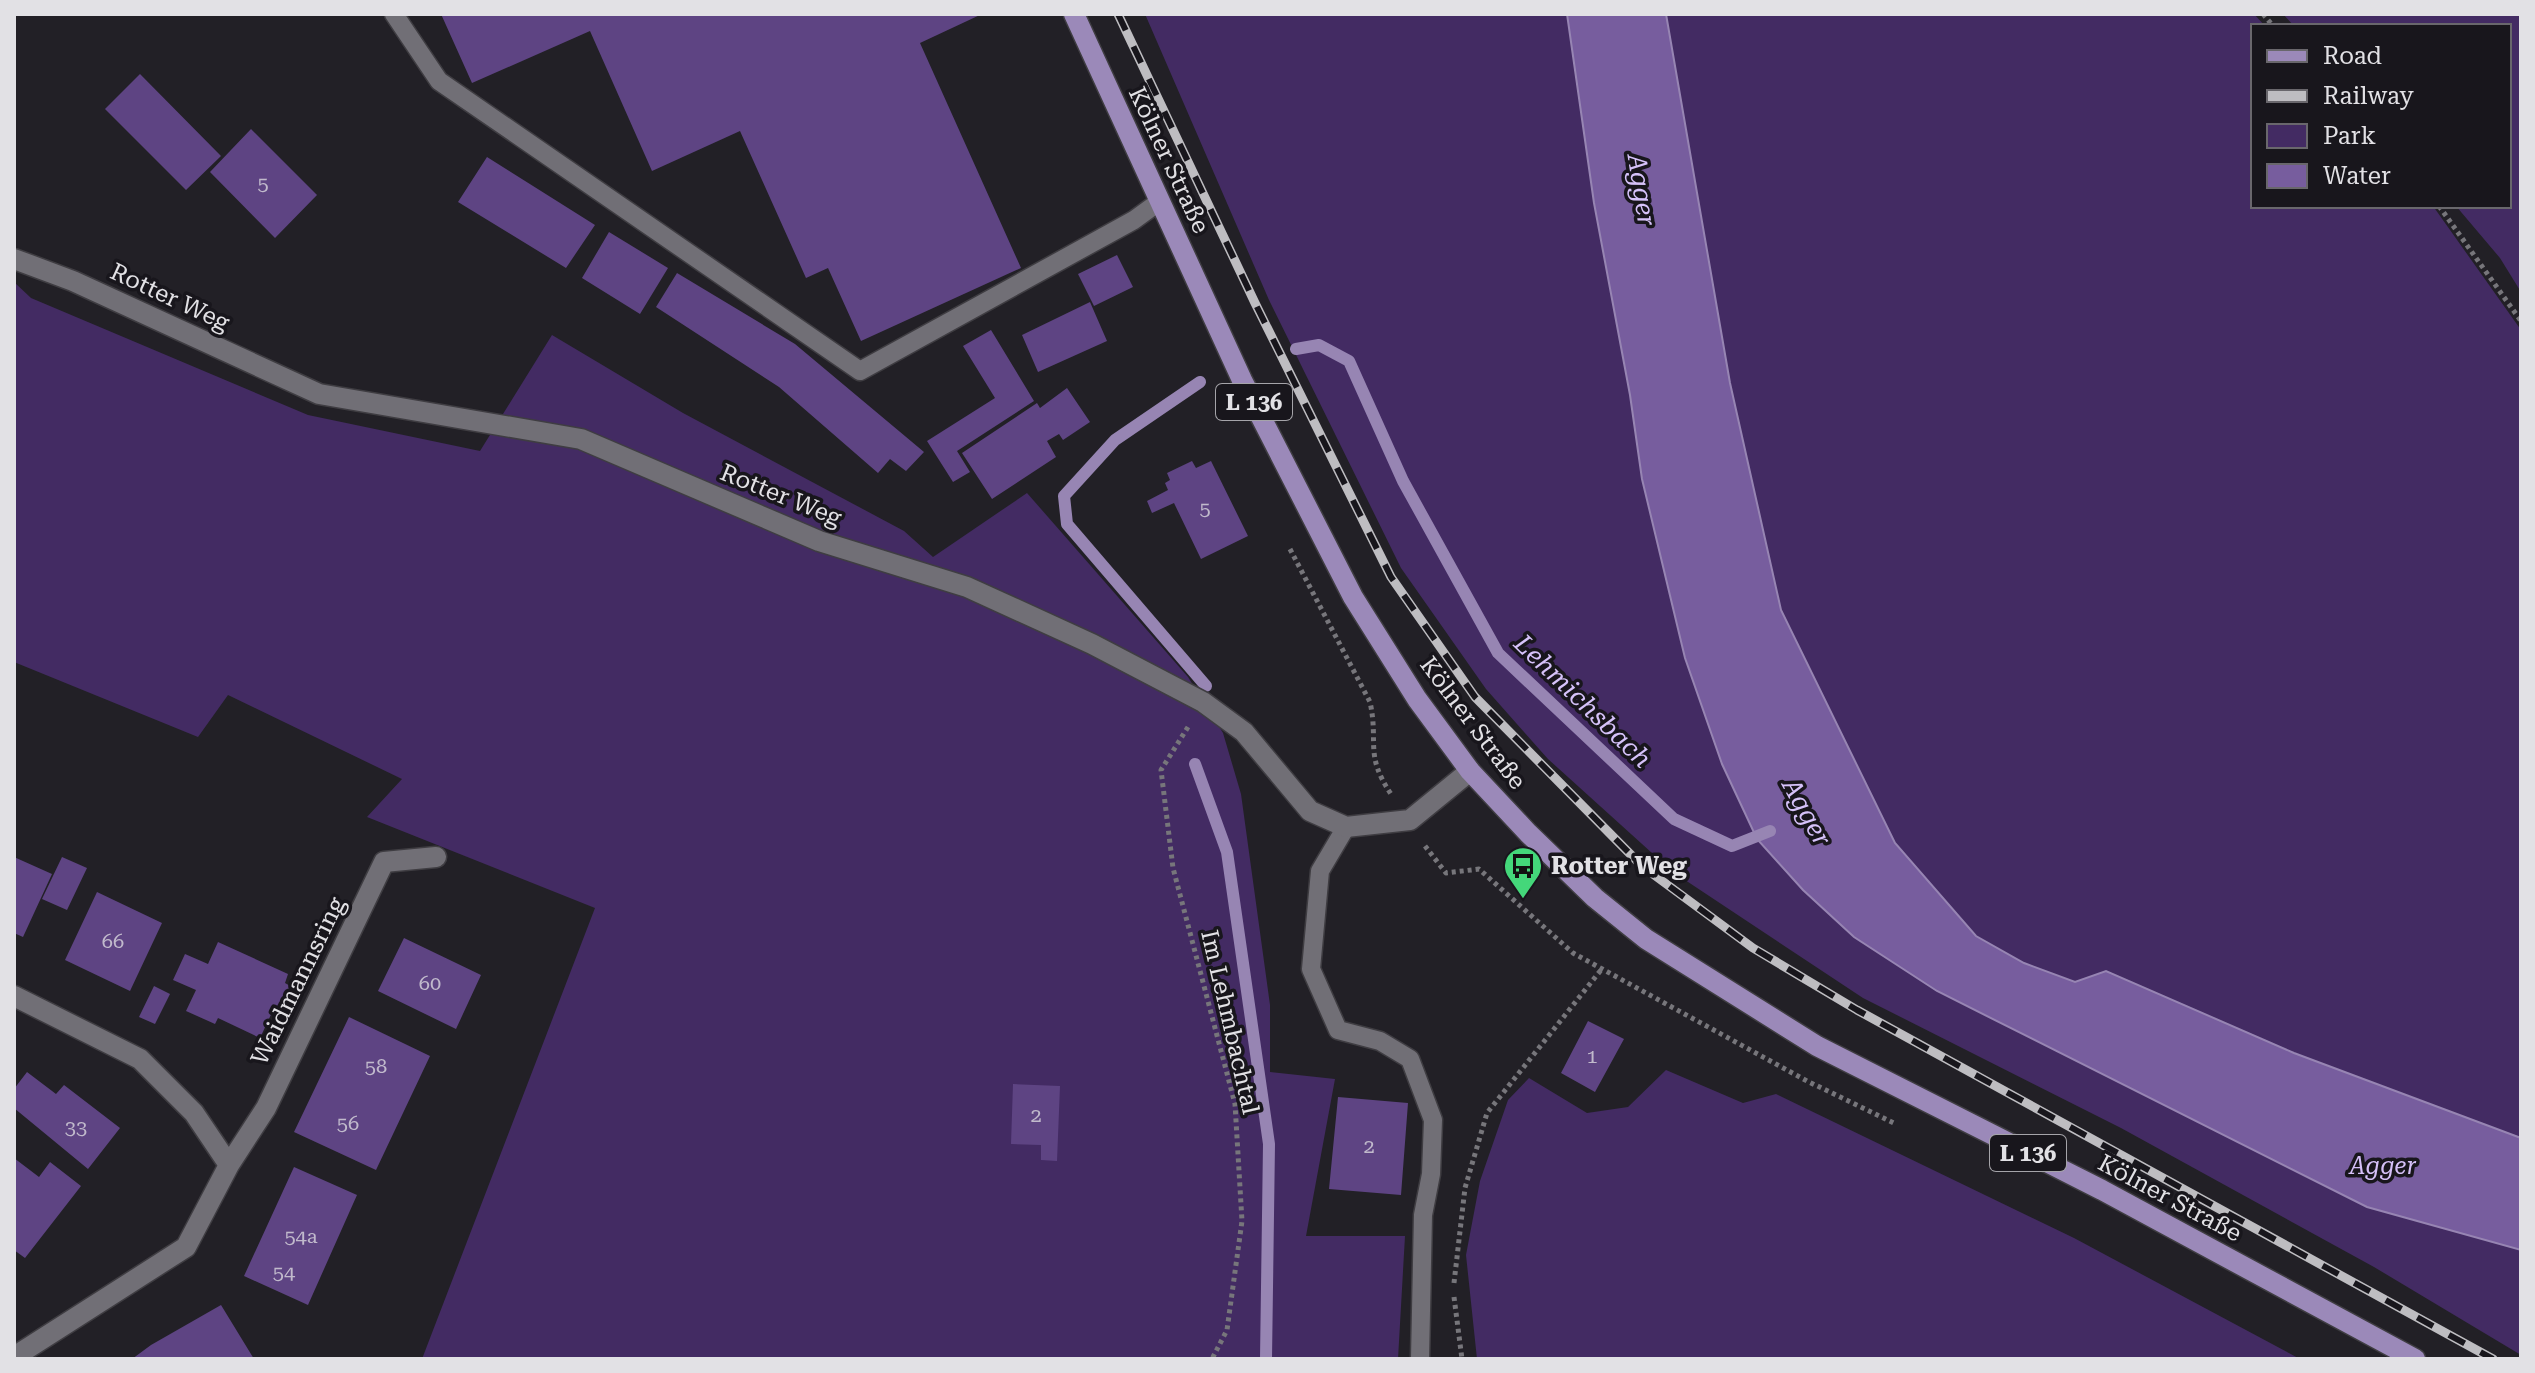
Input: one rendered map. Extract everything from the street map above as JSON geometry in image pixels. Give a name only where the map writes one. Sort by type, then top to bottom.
[{"type":"main road","name":"Kölner Straße","points":[[1074,14],[1242,380],[1353,597],[1417,699],[1470,771],[1595,898],[1682,963],[1817,1046],[2102,1190],[2415,1359]]},
{"type":"street","name":"Rotter Weg","points":[[14,259],[73,281],[319,394],[581,439],[819,541],[967,587],[1092,644],[1203,702],[1244,732],[1310,811],[1346,827]]},
{"type":"street","points":[[1346,827],[1410,820],[1470,771]]},
{"type":"street","name":"Waidmannsring","points":[[14,1357],[186,1247],[229,1165],[266,1108],[384,862],[436,857]]},
{"type":"street","points":[[14,996],[140,1059],[194,1113],[229,1165]]},
{"type":"lane","points":[[394,14],[439,81],[860,371],[1134,220],[1160,201]]},
{"type":"lane","points":[[1346,827],[1320,871],[1311,969],[1338,1030],[1380,1041],[1410,1059],[1433,1120],[1431,1174],[1423,1215],[1420,1359]]},
{"type":"path","points":[[2440,208],[2521,321]]},
{"type":"path","name":"Im Lehmbachtal","points":[[1203,702],[1161,770],[1173,868],[1235,1104],[1242,1221],[1227,1330],[1212,1359]]},
{"type":"path","points":[[1462,1359],[1453,1293],[1465,1188],[1487,1113],[1601,970]]},
{"type":"green space","points":[[1145,14],[2254,14],[2263,24],[2251,24],[2251,208],[2434,208],[2521,330],[2521,1355],[2374,1267],[2121,1128],[1863,998],[1673,872],[1548,759],[1486,689],[1401,568],[1269,300]]},
{"type":"green space","points":[[2283,14],[2521,14],[2521,292],[2500,258],[2458,208],[2511,208],[2511,24],[2292,24]]},
{"type":"green space","points":[[14,282],[31,298],[308,415],[480,451],[552,335],[683,413],[904,531],[933,557],[1027,493],[1188,677],[1223,733],[1241,794],[1270,1005],[1270,1072],[1335,1079],[1306,1236],[1405,1236],[1398,1359],[422,1359],[595,908],[367,817],[402,779],[228,695],[198,737],[14,662]]},
{"type":"green space","points":[[1666,1070],[1743,1103],[1776,1094],[2074,1238],[2300,1359],[1477,1359],[1466,1255],[1480,1181],[1508,1100],[1529,1078],[1587,1113],[1628,1107]]},
{"type":"water","name":"Agger","points":[[1567,14],[1666,14],[1730,383],[1781,610],[1895,843],[1976,936],[2024,963],[2075,982],[2106,971],[2294,1053],[2521,1138],[2521,1250],[2367,1207],[1937,991],[1854,937],[1803,890],[1757,839],[1722,764],[1685,658],[1642,479],[1630,395],[1594,203]]},
{"type":"building","points":[[441,14],[982,14],[920,43],[1021,268],[861,341],[828,268],[806,278],[740,131],[652,171],[590,31],[472,83]]},
{"type":"building","points":[[140,74],[221,156],[186,190],[105,109]]},
{"type":"building","points":[[251,129],[317,195],[275,238],[210,172]]},
{"type":"building","points":[[487,157],[595,225],[566,268],[458,202]]},
{"type":"building","points":[[609,232],[668,268],[640,314],[582,278]]},
{"type":"building","points":[[1117,255],[1133,287],[1094,306],[1078,274]]},
{"type":"building","points":[[677,273],[795,344],[924,452],[906,471],[890,459],[878,473],[779,387],[656,307]]},
{"type":"building","points":[[1090,302],[1107,341],[1038,372],[1022,335]]},
{"type":"building","points":[[991,330],[1034,401],[957,451],[970,472],[953,482],[927,441],[995,398],[963,346]]},
{"type":"building","points":[[1067,388],[1090,422],[1063,440],[1059,434],[1047,441],[1056,457],[992,499],[962,453],[1037,403],[1040,408]]},
{"type":"building","points":[[1192,461],[1196,468],[1211,461],[1248,536],[1201,559],[1174,503],[1152,513],[1147,501],[1168,490],[1165,483],[1170,480],[1167,473]]},
{"type":"building","points":[[14,857],[52,874],[23,937],[14,933]]},
{"type":"building","points":[[62,857],[87,868],[67,910],[42,899]]},
{"type":"building","points":[[97,892],[162,923],[130,991],[65,960]]},
{"type":"building","points":[[404,938],[481,975],[456,1029],[378,991]]},
{"type":"building","points":[[218,942],[288,974],[285,983],[292,987],[283,1009],[275,1006],[260,1038],[218,1018],[215,1024],[186,1011],[196,990],[173,980],[185,954],[208,964]]},
{"type":"building","points":[[154,986],[170,994],[155,1024],[139,1017]]},
{"type":"building","points":[[349,1017],[430,1056],[376,1170],[294,1132]]},
{"type":"building","points":[[1588,1021],[1624,1039],[1595,1092],[1561,1073]]},
{"type":"building","points":[[27,1072],[56,1094],[64,1085],[120,1128],[88,1169],[14,1108],[14,1089]]},
{"type":"building","points":[[1013,1084],[1060,1086],[1057,1161],[1041,1160],[1041,1145],[1011,1144]]},
{"type":"building","points":[[1338,1097],[1408,1103],[1401,1195],[1329,1189]]},
{"type":"building","points":[[14,1158],[39,1177],[50,1162],[81,1186],[25,1258],[14,1250]]},
{"type":"building","points":[[294,1167],[357,1195],[308,1305],[244,1276]]},
{"type":"building","points":[[221,1305],[254,1359],[132,1359],[151,1345]]},
{"type":"waterway","name":"Lehmichsbach","points":[[1296,349],[1319,345],[1349,361],[1403,481],[1498,653],[1674,819],[1732,846],[1770,831]]},
{"type":"waterway","name":"Lehmichsbach","points":[[1200,382],[1115,440],[1064,496],[1067,524],[1206,686]]},
{"type":"waterway","name":"Lehmichsbach","points":[[1195,764],[1227,852],[1269,1144],[1266,1359]]},
{"type":"railway","points":[[1118,14],[1255,303],[1391,577],[1475,697],[1642,866],[1753,948],[1857,1010],[2493,1359]]},
{"type":"place","name":"Rotter Weg","points":[[1523,900]]}]
